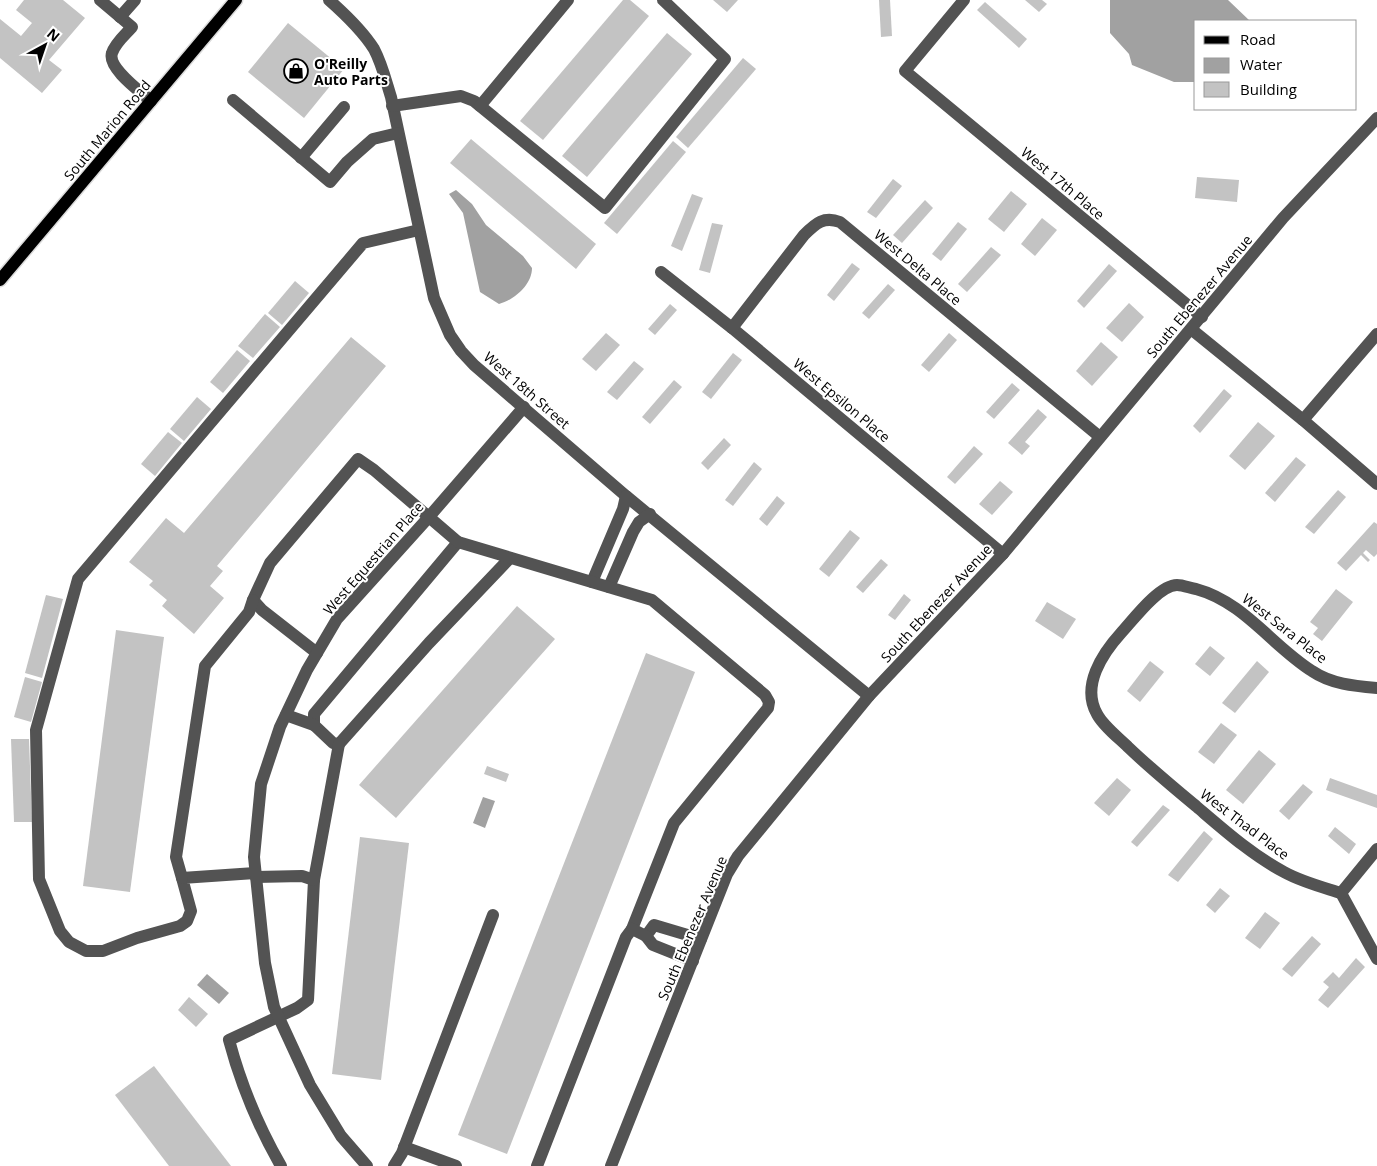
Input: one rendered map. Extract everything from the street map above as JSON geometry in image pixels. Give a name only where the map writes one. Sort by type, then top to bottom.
[{"type":"main road","name":"South Marion Road","points":[[0,280],[236,0]]},
{"type":"street","points":[[100,0],[132,27],[112,54],[112,62],[118,71],[151,101]]},
{"type":"street","points":[[120,18],[136,0]]},
{"type":"street","name":"West 18th Street","points":[[329,0],[349,18],[374,50],[382,66],[434,298],[450,335],[461,351],[474,365],[626,496],[869,696]]},
{"type":"street","points":[[480,106],[568,0]]},
{"type":"street","points":[[392,106],[461,96],[480,106],[605,208],[725,60],[663,0]]},
{"type":"street","name":"West 17th Place","points":[[964,0],[905,71],[1202,317]]},
{"type":"street","points":[[233,100],[330,182],[347,162],[374,139],[398,133]]},
{"type":"street","points":[[301,158],[344,107]]},
{"type":"street","name":"South Ebenezer Avenue","points":[[611,1166],[727,874],[738,856],[869,696],[1003,554],[1283,218],[1377,118]]},
{"type":"street","name":"West Delta Place","points":[[732,328],[804,235],[816,223],[832,219],[840,222],[1100,437]]},
{"type":"street","points":[[419,230],[364,243],[78,579],[36,730],[38,879],[60,931],[69,942],[86,951],[103,951],[137,938],[180,926],[187,921],[191,911],[176,857],[205,666],[248,612],[270,563],[358,459],[374,470],[458,542],[652,600],[765,695],[769,702],[768,708],[674,823],[632,929],[626,937],[537,1166]]},
{"type":"street","name":"West Epsilon Place","points":[[661,272],[732,328],[1003,554]]},
{"type":"street","points":[[1191,329],[1303,420],[1377,484]]},
{"type":"street","points":[[1303,420],[1377,334]]},
{"type":"street","name":"West Equestrian Place","points":[[367,1166],[341,1136],[310,1086],[274,1007],[265,963],[254,858],[261,784],[280,727],[307,670],[337,619],[524,407]]},
{"type":"street","points":[[592,582],[623,508],[626,496]]},
{"type":"street","points":[[609,587],[632,532],[650,514]]},
{"type":"street","points":[[314,725],[314,714],[458,542]]},
{"type":"street","points":[[282,1166],[253,1112],[236,1069],[229,1040],[297,1008],[308,1000],[314,880],[340,744],[429,643],[510,558]]},
{"type":"street","name":"West Sara Place","points":[[1094,703],[1093,680],[1098,665],[1116,639],[1157,594],[1177,584],[1204,592],[1231,604],[1312,672],[1338,683],[1377,688]]},
{"type":"street","points":[[253,600],[262,610],[317,653]]},
{"type":"street","name":"West Thad Place","points":[[1094,703],[1097,714],[1120,740],[1225,831],[1258,856],[1284,872],[1304,882],[1341,894]]},
{"type":"street","points":[[286,715],[314,725],[333,743],[340,744]]},
{"type":"street","points":[[1377,849],[1341,894],[1377,959]]},
{"type":"street","points":[[182,878],[255,875],[302,876],[314,880]]},
{"type":"street","points":[[394,1166],[404,1147],[494,915]]},
{"type":"street","points":[[646,936],[654,925],[701,939]]},
{"type":"street","points":[[632,929],[646,936],[653,945],[693,961]]},
{"type":"street","points":[[404,1147],[456,1166]]},
{"type":"water","points":[[1110,0],[1228,0],[1249,20],[1194,20],[1194,82],[1174,82],[1132,65],[1129,54],[1110,33]]},
{"type":"water","points":[[456,190],[472,204],[486,225],[523,256],[532,268],[526,286],[505,302],[499,304],[480,292],[463,213],[449,194]]},
{"type":"water","points":[[483,797],[495,801],[485,828],[473,823]]},
{"type":"water","points":[[207,974],[229,993],[219,1004],[197,985]]},
{"type":"building","points":[[24,0],[63,0],[85,18],[49,60],[62,70],[42,93],[0,58],[0,19],[21,36],[32,23],[16,10]]},
{"type":"building","points":[[623,0],[630,0],[649,16],[543,140],[520,121]]},
{"type":"building","points":[[713,0],[738,0],[727,12]]},
{"type":"building","points":[[879,0],[890,0],[892,36],[881,37]]},
{"type":"building","points":[[1025,0],[1042,0],[1047,4],[1039,12]]},
{"type":"building","points":[[985,2],[1027,39],[1019,48],[977,10]]},
{"type":"building","name":"O'Reilly Auto Parts","points":[[288,23],[344,69],[304,118],[248,72]]},
{"type":"building","points":[[667,33],[692,54],[587,177],[562,156]]},
{"type":"building","points":[[743,58],[756,69],[688,148],[676,137]]},
{"type":"building","points":[[471,139],[596,244],[576,269],[450,163]]},
{"type":"building","points":[[673,141],[686,152],[617,234],[604,223]]},
{"type":"building","points":[[1197,177],[1239,180],[1237,202],[1195,198]]},
{"type":"building","points":[[893,179],[902,186],[876,218],[867,212]]},
{"type":"building","points":[[1011,191],[1027,204],[1004,232],[988,219]]},
{"type":"building","points":[[692,194],[703,198],[682,251],[671,246]]},
{"type":"building","points":[[925,200],[933,208],[902,243],[893,235]]},
{"type":"building","points":[[1042,218],[1057,230],[1035,256],[1021,244]]},
{"type":"building","points":[[958,222],[967,229],[941,261],[932,254]]},
{"type":"building","points":[[712,223],[723,225],[710,273],[699,270]]},
{"type":"building","points":[[991,247],[1001,255],[967,292],[958,284]]},
{"type":"building","points":[[852,263],[860,269],[834,301],[827,295]]},
{"type":"building","points":[[1109,264],[1117,271],[1084,308],[1077,301]]},
{"type":"building","points":[[295,281],[309,293],[282,325],[268,313]]},
{"type":"building","points":[[888,284],[895,290],[869,319],[862,313]]},
{"type":"building","points":[[1129,303],[1144,317],[1122,342],[1106,328]]},
{"type":"building","points":[[670,304],[677,310],[655,335],[648,329]]},
{"type":"building","points":[[265,314],[280,327],[253,358],[238,346]]},
{"type":"building","points":[[606,333],[620,345],[596,371],[582,359]]},
{"type":"building","points":[[949,333],[957,340],[929,372],[921,365]]},
{"type":"building","points":[[351,337],[386,366],[217,566],[223,571],[210,586],[224,598],[194,634],[162,606],[167,600],[149,585],[153,581],[129,562],[166,518],[184,533]]},
{"type":"building","points":[[1101,342],[1118,357],[1092,386],[1076,371]]},
{"type":"building","points":[[237,350],[250,361],[223,393],[210,382]]},
{"type":"building","points":[[733,353],[742,360],[711,399],[702,392]]},
{"type":"building","points":[[634,361],[644,369],[617,400],[607,392]]},
{"type":"building","points":[[674,380],[682,387],[650,424],[642,417]]},
{"type":"building","points":[[1012,383],[1020,390],[994,419],[986,412]]},
{"type":"building","points":[[1224,389],[1232,396],[1200,433],[1193,426]]},
{"type":"building","points":[[197,397],[211,409],[184,441],[170,429]]},
{"type":"building","points":[[1038,409],[1047,417],[1025,442],[1030,446],[1022,455],[1008,443]]},
{"type":"building","points":[[1258,422],[1275,436],[1245,470],[1229,456]]},
{"type":"building","points":[[168,432],[182,443],[155,476],[141,464]]},
{"type":"building","points":[[724,438],[731,445],[708,470],[701,463]]},
{"type":"building","points":[[974,446],[983,454],[955,484],[947,477]]},
{"type":"building","points":[[1296,457],[1306,465],[1275,502],[1265,493]]},
{"type":"building","points":[[754,462],[762,469],[733,506],[725,500]]},
{"type":"building","points":[[1000,481],[1013,492],[992,515],[979,504]]},
{"type":"building","points":[[1338,490],[1346,497],[1314,534],[1305,527]]},
{"type":"building","points":[[777,496],[785,503],[767,526],[759,519]]},
{"type":"building","points":[[1374,522],[1377,524],[1377,554],[1374,557],[1366,550],[1363,553],[1370,560],[1368,562],[1361,555],[1346,571],[1337,563]]},
{"type":"building","points":[[850,530],[860,538],[829,577],[819,569]]},
{"type":"building","points":[[881,559],[888,565],[863,593],[856,587]]},
{"type":"building","points":[[1336,589],[1353,602],[1322,641],[1313,634],[1318,628],[1310,622]]},
{"type":"building","points":[[904,594],[911,600],[895,620],[888,615]]},
{"type":"building","points":[[46,595],[63,599],[42,678],[25,673]]},
{"type":"building","points":[[1047,602],[1076,619],[1063,639],[1035,621]]},
{"type":"building","points":[[517,606],[555,639],[396,818],[359,785]]},
{"type":"building","points":[[116,630],[164,637],[130,892],[83,886]]},
{"type":"building","points":[[1210,646],[1225,658],[1210,676],[1195,664]]},
{"type":"building","points":[[646,653],[695,672],[507,1154],[458,1135]]},
{"type":"building","points":[[1150,661],[1164,672],[1140,702],[1127,691]]},
{"type":"building","points":[[1257,661],[1269,672],[1235,713],[1222,703]]},
{"type":"building","points":[[25,677],[42,682],[31,722],[14,717]]},
{"type":"building","points":[[1221,723],[1237,735],[1214,764],[1198,752]]},
{"type":"building","points":[[11,739],[29,739],[32,822],[14,822]]},
{"type":"building","points":[[1259,750],[1276,764],[1243,804],[1226,790]]},
{"type":"building","points":[[487,766],[509,774],[506,782],[484,774]]},
{"type":"building","points":[[1117,778],[1131,790],[1109,816],[1094,803]]},
{"type":"building","points":[[1330,778],[1377,795],[1377,808],[1326,790]]},
{"type":"building","points":[[1303,784],[1313,792],[1289,820],[1279,811]]},
{"type":"building","points":[[1163,805],[1170,810],[1137,847],[1131,842]]},
{"type":"building","points":[[1335,827],[1356,844],[1349,854],[1328,836]]},
{"type":"building","points":[[1204,831],[1213,839],[1178,882],[1168,875]]},
{"type":"building","points":[[360,837],[409,843],[381,1080],[332,1074]]},
{"type":"building","points":[[1220,888],[1230,896],[1215,913],[1206,905]]},
{"type":"building","points":[[1265,912],[1280,923],[1260,949],[1245,938]]},
{"type":"building","points":[[1312,936],[1321,944],[1292,977],[1282,969]]},
{"type":"building","points":[[1356,958],[1365,967],[1328,1008],[1318,1000],[1329,987],[1323,982],[1333,972],[1339,978]]},
{"type":"building","points":[[189,997],[208,1014],[196,1027],[178,1010]]},
{"type":"building","points":[[154,1066],[231,1166],[169,1166],[115,1095]]},
{"type":"place","name":"O'Reilly Auto Parts","points":[[296,71]]}]
